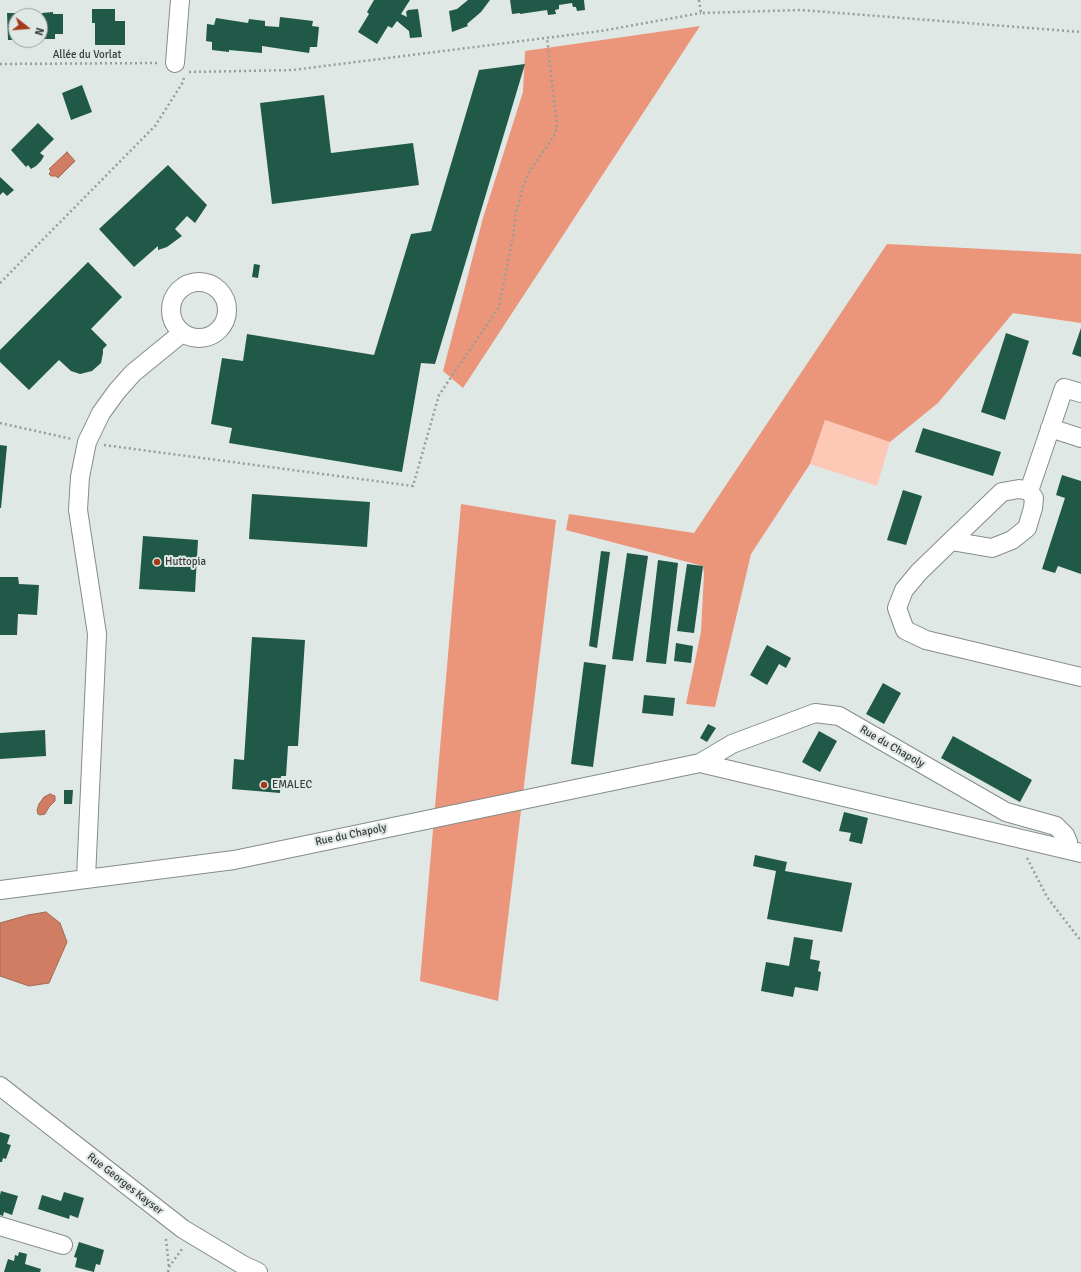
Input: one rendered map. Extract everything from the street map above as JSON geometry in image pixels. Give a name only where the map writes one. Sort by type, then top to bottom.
[{"type":"street","points":[[179,67],[180,0]]},
{"type":"street","points":[[86,878],[97,634],[78,510],[80,477],[86,442],[101,413],[117,391],[133,373],[182,333]]},
{"type":"street","points":[[1029,491],[1064,388],[1081,394]]},
{"type":"street","points":[[1050,428],[1081,438]]},
{"type":"street","points":[[951,541],[992,548],[1012,540],[1027,528],[1033,508],[1034,498],[1029,491],[1019,489],[1002,492],[951,541],[919,572],[904,590],[897,608],[904,630],[926,640],[1081,677]]},
{"type":"street","name":"Rue du Chapoly","points":[[0,890],[234,860],[700,763],[732,744],[815,713],[839,716],[1006,812],[1056,826],[1065,835],[1075,851]]},
{"type":"street","name":"Rue du Chapoly","points":[[700,763],[1075,851]]},
{"type":"street","name":"Rue Georges Kayser","points":[[0,1086],[183,1229],[243,1265],[258,1272]]},
{"type":"street","points":[[0,1226],[63,1245]]},
{"type":"path","points":[[699,0],[701,13]]},
{"type":"path","name":"Allée du Vorlat","points":[[0,64],[293,70],[547,38],[701,13],[801,10],[1081,32]]},
{"type":"path","points":[[0,423],[86,442],[413,486],[439,395],[499,307],[516,214],[523,187],[529,172],[554,136],[557,128],[547,38]]},
{"type":"path","points":[[0,283],[155,126],[183,82],[179,67]]},
{"type":"path","points":[[1016,837],[1047,897],[1081,941]]},
{"type":"path","points":[[166,1239],[169,1267],[168,1272]]},
{"type":"path","points":[[169,1267],[182,1249],[193,1251],[201,1240]]},
{"type":"shaded area","points":[[700,26],[463,388],[443,371],[483,218],[523,92],[525,51]]},
{"type":"shaded area","points":[[67,152],[75,161],[58,178],[56,176],[51,176],[49,174],[51,171],[49,169]]},
{"type":"shaded area","points":[[887,244],[1081,254],[1081,323],[1013,313],[938,403],[890,442],[825,420],[810,464],[751,554],[715,707],[686,704],[701,632],[704,574],[703,566],[566,530],[569,514],[694,533]]},
{"type":"shaded area","points":[[825,420],[890,442],[877,486],[810,464]]},
{"type":"shaded area","points":[[461,504],[556,520],[498,1001],[420,981]]},
{"type":"shaded area","points":[[50,794],[55,796],[55,801],[45,814],[38,814],[37,810],[39,804],[44,797]]},
{"type":"shaded area","points":[[46,912],[60,923],[67,942],[49,983],[29,986],[0,976],[0,923],[28,915]]},
{"type":"building","points":[[374,0],[410,0],[401,14],[407,17],[406,12],[408,10],[418,9],[422,37],[410,38],[409,31],[397,21],[392,28],[388,26],[377,44],[358,32],[369,14],[367,12]]},
{"type":"building","points":[[468,0],[490,0],[481,12],[467,24],[468,26],[452,32],[449,11],[457,9]]},
{"type":"building","points":[[510,0],[584,0],[585,10],[577,11],[576,7],[573,7],[572,3],[559,5],[559,9],[555,10],[556,14],[548,15],[547,10],[512,14]]},
{"type":"building","points":[[92,9],[115,9],[115,21],[125,21],[125,45],[95,45],[95,23],[92,23]]},
{"type":"building","points":[[48,12],[63,14],[63,34],[55,34],[55,39],[48,39]]},
{"type":"building","points":[[7,13],[8,13],[8,40]]},
{"type":"building","points":[[280,17],[313,21],[312,26],[319,27],[317,47],[310,47],[309,53],[262,46],[262,53],[229,50],[229,52],[212,50],[212,42],[206,41],[207,24],[214,25],[216,18],[248,23],[249,19],[265,21],[265,26],[279,27]]},
{"type":"building","points":[[525,64],[435,364],[421,363],[402,472],[229,443],[232,428],[211,424],[222,358],[243,361],[247,334],[374,355],[411,234],[431,231],[479,70]]},
{"type":"building","points":[[82,85],[92,112],[71,120],[62,93]]},
{"type":"building","points":[[324,95],[331,153],[413,143],[419,185],[272,204],[260,103]]},
{"type":"building","points":[[38,123],[54,139],[40,153],[44,156],[41,161],[31,169],[28,165],[26,167],[11,150]]},
{"type":"building","points":[[168,165],[207,205],[195,223],[187,216],[175,229],[182,236],[167,247],[158,250],[158,246],[134,267],[99,229]]},
{"type":"building","points":[[0,177],[14,190],[7,196],[3,192],[0,195]]},
{"type":"building","points":[[88,262],[122,297],[91,329],[107,345],[103,349],[101,363],[92,371],[80,374],[71,371],[59,360],[29,390],[0,362],[0,350]]},
{"type":"building","points":[[254,264],[260,265],[258,278],[252,277]]},
{"type":"building","points":[[1081,328],[1081,357],[1072,354]]},
{"type":"building","points":[[1006,333],[1029,341],[1005,420],[981,412]]},
{"type":"building","points":[[923,428],[1001,452],[993,476],[915,452]]},
{"type":"building","points":[[0,445],[7,446],[1,508],[0,508]]},
{"type":"building","points":[[1062,475],[1081,481],[1081,574],[1058,566],[1055,573],[1042,569],[1065,498],[1056,495]]},
{"type":"building","points":[[903,490],[922,496],[906,545],[887,540]]},
{"type":"building","points":[[252,494],[370,502],[367,547],[249,539]]},
{"type":"building","points":[[143,536],[198,540],[195,592],[139,589]]},
{"type":"building","points":[[601,551],[610,552],[597,648],[589,646]]},
{"type":"building","points":[[627,553],[648,556],[633,661],[612,659]]},
{"type":"building","points":[[658,560],[678,563],[666,664],[646,662]]},
{"type":"building","points":[[687,564],[703,566],[694,633],[677,631]]},
{"type":"building","points":[[0,577],[18,577],[19,584],[39,585],[37,615],[18,614],[17,635],[0,635]]},
{"type":"building","points":[[252,637],[305,640],[298,746],[288,746],[286,776],[281,776],[280,793],[232,789],[234,759],[244,760]]},
{"type":"building","points":[[676,643],[693,646],[691,663],[674,661]]},
{"type":"building","points":[[767,645],[791,658],[786,668],[779,664],[767,685],[750,675]]},
{"type":"building","points":[[584,662],[606,665],[593,767],[571,764]]},
{"type":"building","points":[[883,683],[901,693],[884,724],[866,714]]},
{"type":"building","points":[[644,695],[675,698],[673,716],[642,713]]},
{"type":"building","points":[[708,724],[716,728],[707,742],[700,738]]},
{"type":"building","points":[[45,730],[46,756],[0,759],[0,733]]},
{"type":"building","points":[[819,731],[837,741],[820,772],[802,762]]},
{"type":"building","points":[[953,736],[1032,780],[1020,802],[941,758]]},
{"type":"building","points":[[64,790],[73,790],[72,804],[64,804]]},
{"type":"building","points":[[844,812],[868,818],[862,844],[849,841],[851,833],[839,831]]},
{"type":"building","points":[[755,855],[787,862],[785,871],[852,883],[842,932],[767,919],[776,871],[753,866]]},
{"type":"building","points":[[794,937],[813,940],[810,959],[820,961],[818,971],[821,972],[818,991],[795,987],[793,997],[761,991],[766,962],[789,966]]},
{"type":"building","points":[[0,1132],[10,1135],[7,1144],[11,1145],[6,1159],[3,1158],[2,1162],[0,1162]]},
{"type":"building","points":[[1,1191],[18,1196],[12,1215],[4,1212],[3,1216],[0,1215]]},
{"type":"building","points":[[64,1192],[84,1198],[78,1218],[70,1215],[69,1219],[38,1209],[42,1195],[61,1201]]},
{"type":"building","points":[[79,1242],[104,1250],[100,1265],[96,1264],[94,1272],[75,1267],[77,1258],[74,1257]]},
{"type":"building","points":[[19,1252],[27,1254],[25,1264],[41,1269],[40,1272],[4,1272],[8,1259],[14,1261],[15,1255],[18,1256]]},
{"type":"place","name":"Huttopia","points":[[157,562]]},
{"type":"place","name":"EMALEC","points":[[264,785]]}]
